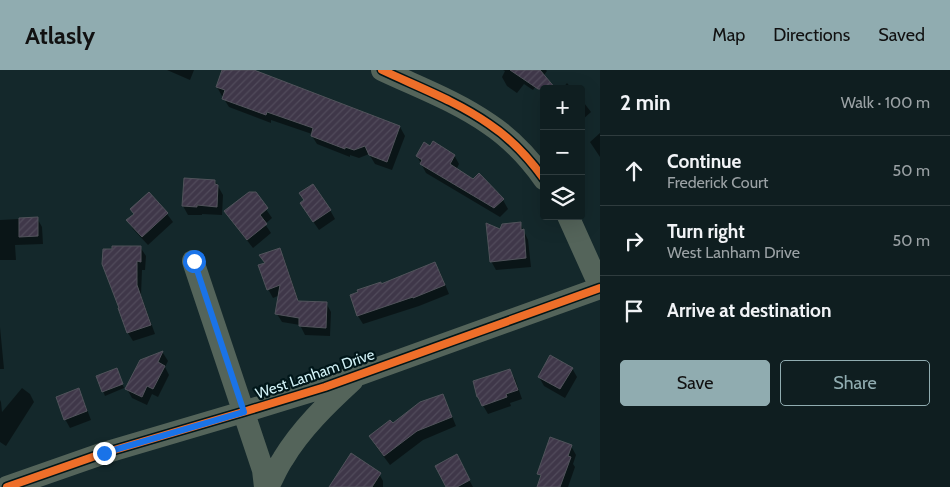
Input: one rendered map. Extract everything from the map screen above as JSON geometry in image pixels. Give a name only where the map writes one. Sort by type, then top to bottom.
[{"type":"street","points":[[382,70],[448,100],[490,124],[517,147],[541,175]]},
{"type":"street","points":[[570,220],[600,287]]},
{"type":"street","points":[[194,261],[267,487]]},
{"type":"street","name":"West Lanham Drive","points":[[7,487],[104,453],[325,387],[600,287]]},
{"type":"street","points":[[267,487],[283,459],[317,415],[360,374]]},
{"type":"building","points":[[222,70],[254,70],[400,126],[387,162],[369,155],[365,146],[354,150],[345,147],[345,149],[311,136],[313,128],[267,112],[266,115],[222,99],[225,90],[216,87]]},
{"type":"building","points":[[510,70],[540,70],[553,85],[540,85],[540,89]]},
{"type":"building","points":[[433,141],[455,155],[450,164],[473,179],[479,173],[504,199],[494,208],[420,164],[422,160],[416,156],[424,142],[430,146]]},
{"type":"building","points":[[184,178],[215,180],[215,184],[218,185],[217,207],[182,206]]},
{"type":"building","points":[[313,184],[331,210],[313,222],[300,203],[304,200],[299,193]]},
{"type":"building","points":[[149,192],[168,213],[142,237],[126,220],[134,214],[130,209]]},
{"type":"building","points":[[249,192],[256,192],[268,208],[260,215],[267,224],[247,240],[224,211]]},
{"type":"building","points":[[38,217],[38,236],[19,237],[19,218]]},
{"type":"building","points":[[521,222],[521,230],[524,229],[526,258],[490,262],[486,223],[500,229],[502,224]]},
{"type":"building","points":[[112,246],[141,246],[141,262],[137,261],[137,285],[151,325],[127,333],[102,264],[103,249],[112,249]]},
{"type":"building","points":[[280,248],[298,301],[327,302],[326,328],[299,326],[299,318],[275,314],[280,285],[267,290],[258,265],[265,263],[259,255]]},
{"type":"building","points":[[435,262],[445,285],[413,298],[357,316],[350,295],[358,292],[357,290],[381,282],[381,284]]},
{"type":"building","points":[[163,351],[158,362],[165,366],[153,389],[147,386],[142,397],[125,389],[140,360]]},
{"type":"building","points":[[550,355],[573,368],[560,389],[538,377]]},
{"type":"building","points":[[117,368],[123,384],[102,392],[96,376]]},
{"type":"building","points":[[510,369],[518,390],[506,394],[507,397],[482,406],[477,397],[473,381]]},
{"type":"building","points":[[79,388],[87,411],[64,420],[56,397]]},
{"type":"building","points":[[443,394],[452,417],[417,431],[384,456],[369,436],[390,420],[393,423],[420,402]]},
{"type":"building","points":[[550,437],[572,445],[568,456],[571,457],[560,487],[537,487],[541,475],[537,474]]},
{"type":"building","points":[[351,453],[381,473],[372,487],[329,487]]},
{"type":"building","points":[[457,454],[470,480],[457,487],[446,487],[435,466]]},
{"type":"cycle path","points":[[382,70],[450,101],[489,124],[519,149],[541,175]]},
{"type":"cycle path","points":[[7,487],[104,453],[325,387],[600,288]]},
{"type":"route","points":[[104,453],[244,412],[194,261]]}]
